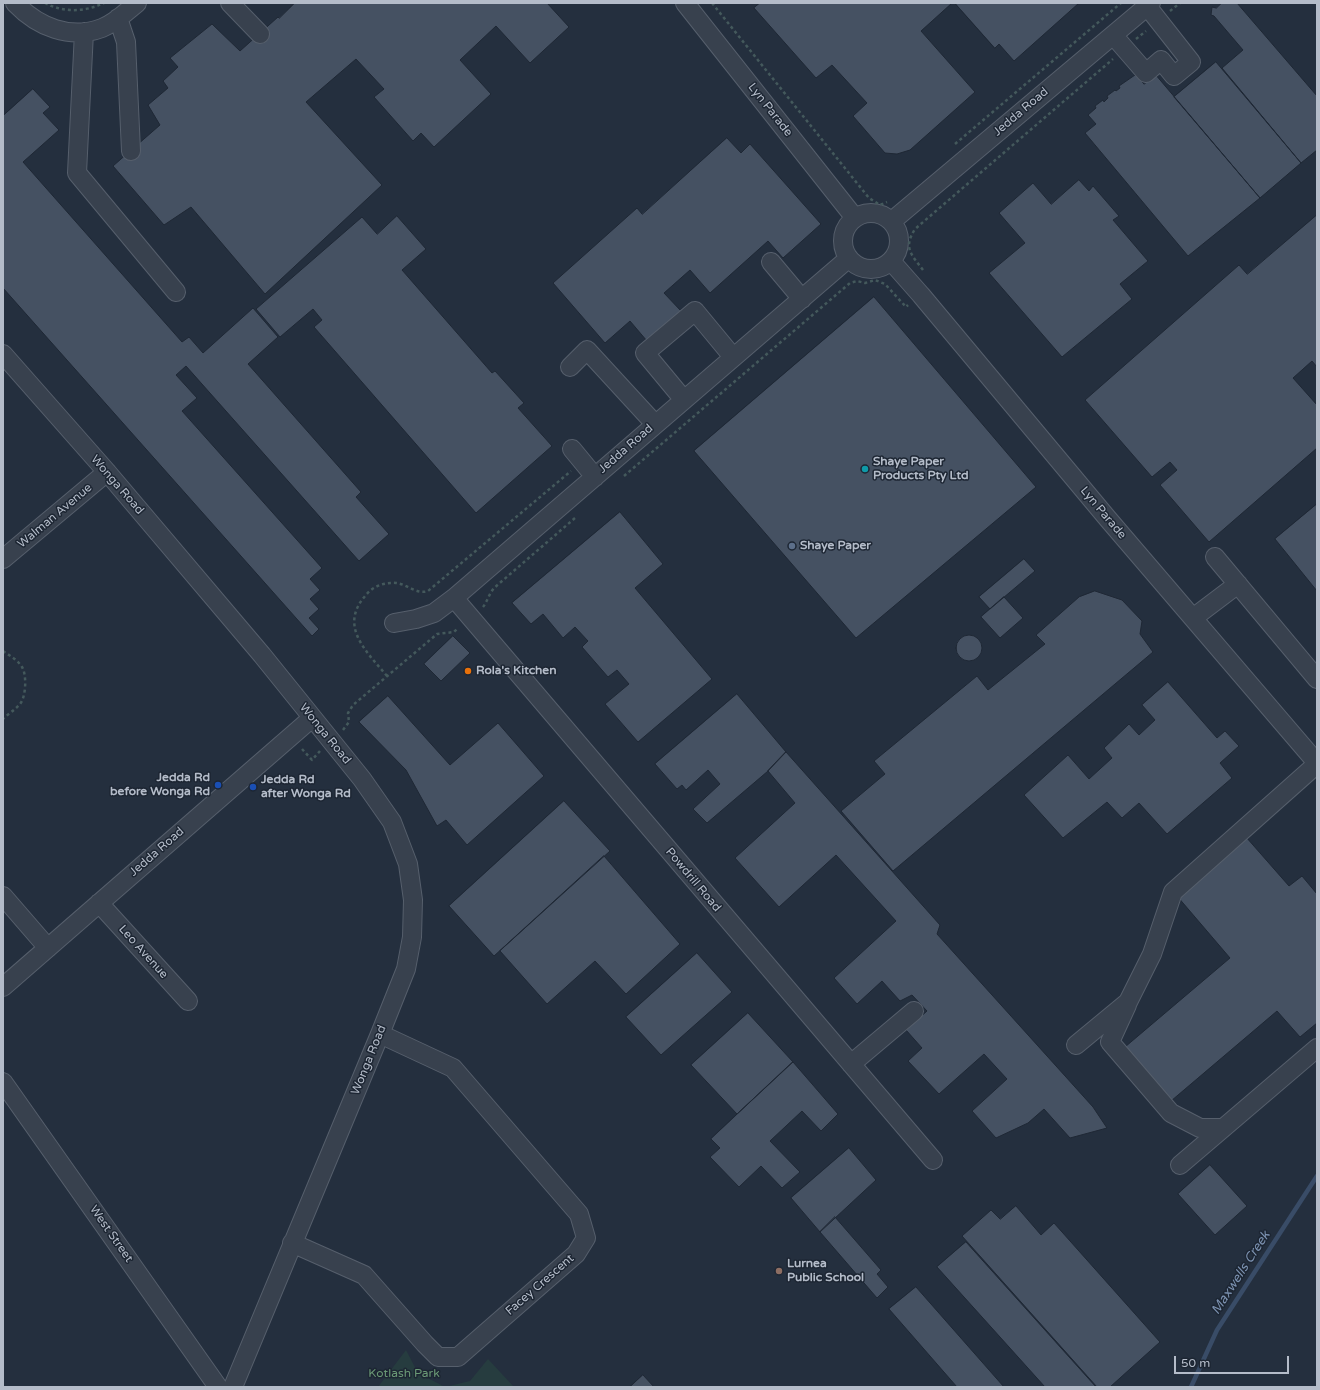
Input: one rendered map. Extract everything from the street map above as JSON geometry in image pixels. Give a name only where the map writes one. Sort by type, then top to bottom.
[{"type":"street","points":[[15,3],[36,21],[53,29],[67,32],[84,32],[102,28],[137,3]]},
{"type":"street","points":[[230,3],[260,34]]},
{"type":"street","name":"Lyn Parade","points":[[685,3],[855,218]]},
{"type":"street","points":[[1113,35],[1146,72],[1161,60],[1174,76],[1191,62],[1158,21],[1149,5]]},
{"type":"street","name":"Jedda Road","points":[[892,221],[1149,5]]},
{"type":"street","points":[[118,18],[126,42],[130,151]]},
{"type":"street","points":[[84,32],[77,173],[176,292]]},
{"type":"street","points":[[874,213],[886,216],[892,221],[897,228],[900,237],[899,246],[891,261],[874,269],[864,268],[849,258],[843,241],[847,228],[855,218],[862,214],[874,213]]},
{"type":"street","name":"Jedda Road","points":[[394,624],[434,613],[454,598],[849,258]]},
{"type":"street","name":"Lyn Parade","points":[[891,261],[1317,763]]},
{"type":"street","points":[[771,262],[802,298]]},
{"type":"street","points":[[684,400],[645,353],[695,311],[733,357]]},
{"type":"street","points":[[570,367],[587,350],[655,424]]},
{"type":"street","name":"Wonga Road","points":[[3,354],[107,472],[262,655],[362,779],[392,822],[408,864],[413,900],[412,937],[406,969],[233,1387]]},
{"type":"street","points":[[577,455],[595,477]]},
{"type":"street","name":"Walman Avenue","points":[[3,560],[107,472]]},
{"type":"street","points":[[1215,557],[1317,679]]},
{"type":"street","points":[[1193,618],[1238,584]]},
{"type":"street","name":"Powdrill Road","points":[[454,598],[933,1160]]},
{"type":"street","name":"Jedda Road","points":[[3,987],[312,718]]},
{"type":"street","points":[[1222,1128],[1200,1128],[1171,1113],[1110,1042],[1152,954],[1173,892],[1317,763]]},
{"type":"street","points":[[3,896],[48,948]]},
{"type":"street","name":"Leo Avenue","points":[[99,903],[188,1001]]},
{"type":"street","points":[[1076,1045],[1128,1002]]},
{"type":"street","points":[[851,1064],[914,1011]]},
{"type":"street","name":"Facey Crescent","points":[[292,1243],[364,1275],[438,1357],[458,1356],[576,1254],[586,1238],[579,1214],[453,1068],[380,1034]]},
{"type":"street","points":[[1180,1165],[1317,1048]]},
{"type":"street","name":"West Street","points":[[3,1082],[218,1387]]},
{"type":"path","points":[[45,3],[64,10],[81,10],[90,9],[104,3]]},
{"type":"path","points":[[712,3],[869,198],[880,205],[889,200]]},
{"type":"path","points":[[954,145],[1121,3]]},
{"type":"path","points":[[925,273],[913,256],[909,246],[909,238],[915,229],[1180,3]]},
{"type":"path","points":[[618,480],[850,283],[857,281],[865,283],[875,280],[885,284],[906,307]]},
{"type":"path","points":[[387,676],[363,648],[355,630],[354,613],[366,594],[371,589],[386,583],[404,584],[418,591],[428,591],[577,455]]},
{"type":"path","points":[[485,606],[489,595],[494,588],[577,516]]},
{"type":"path","points":[[343,731],[348,722],[348,714],[353,704],[437,634],[454,632]]},
{"type":"path","points":[[3,651],[19,663],[23,669],[25,685],[21,703],[3,719]]},
{"type":"path","points":[[299,745],[312,760],[318,754]]},
{"type":"green space","name":"Kotlash Park","points":[[406,1350],[418,1373],[445,1387],[378,1387]]},
{"type":"green space","name":"Kotlash Park","points":[[488,1359],[514,1387],[445,1387],[470,1381]]},
{"type":"building","points":[[295,3],[547,3],[569,27],[530,63],[496,26],[460,60],[491,94],[434,147],[421,133],[413,141],[374,97],[384,89],[356,59],[306,102],[382,185],[265,294],[191,207],[164,225],[113,166],[160,125],[148,105],[168,88],[163,81],[178,67],[170,58],[212,24],[240,51]]},
{"type":"building","points":[[760,3],[952,3],[921,31],[975,92],[910,150],[897,154],[885,153],[853,116],[867,103],[832,65],[816,78],[754,8]]},
{"type":"building","points":[[955,3],[1079,3],[1014,61],[999,44],[995,48]]},
{"type":"building","points":[[1222,3],[1237,3],[1317,96],[1317,150],[1301,163],[1222,68],[1243,50],[1214,16],[1211,15],[1212,7],[1216,8]]},
{"type":"building","points":[[1216,62],[1301,163],[1260,198],[1174,97]]},
{"type":"building","points":[[1155,74],[1260,198],[1188,256],[1085,133],[1096,124],[1088,115],[1096,108],[1095,106],[1103,100],[1104,102],[1108,98],[1107,96],[1120,88],[1119,86],[1135,75],[1144,84]]},
{"type":"building","points":[[33,89],[50,107],[43,113],[59,130],[23,162],[182,342],[189,337],[203,353],[253,308],[278,337],[248,364],[361,492],[356,497],[389,534],[359,561],[186,366],[176,375],[197,398],[182,411],[322,568],[310,579],[320,590],[310,599],[319,609],[309,618],[319,629],[312,636],[3,288],[3,116]]},
{"type":"building","points":[[727,138],[741,153],[750,144],[821,224],[783,258],[768,241],[710,293],[690,270],[664,293],[681,311],[647,341],[630,321],[605,343],[553,283],[637,208],[642,214]]},
{"type":"building","points":[[1079,180],[1089,191],[1093,186],[1119,216],[1113,220],[1148,261],[1120,284],[1132,299],[1062,357],[989,273],[1025,243],[999,213],[1033,183],[1051,204]]},
{"type":"building","points":[[1317,215],[1317,367],[1312,361],[1293,378],[1317,405],[1317,448],[1209,542],[1160,485],[1177,470],[1170,462],[1152,477],[1085,400],[1239,265],[1247,274]]},
{"type":"building","points":[[397,216],[426,249],[402,270],[492,373],[495,371],[524,403],[518,408],[552,446],[476,513],[314,327],[322,320],[313,309],[280,337],[256,309],[362,217],[377,234]]},
{"type":"building","name":"Shaye Paper Products Pty Ltd","points":[[874,297],[1036,487],[856,638],[694,451]]},
{"type":"building","points":[[1317,504],[1317,591],[1275,539]]},
{"type":"building","points":[[620,512],[663,564],[635,588],[712,679],[638,742],[605,704],[629,684],[617,670],[608,677],[582,647],[588,641],[575,627],[563,638],[543,614],[531,624],[512,603]]},
{"type":"building","points":[[1024,559],[1035,571],[990,609],[979,597]]},
{"type":"building","points":[[1095,591],[1122,600],[1142,621],[1140,634],[1153,652],[893,871],[841,811],[885,774],[874,761],[977,676],[988,690],[1045,644],[1036,635],[1079,597]]},
{"type":"building","points":[[1004,597],[1023,618],[1000,638],[981,617]]},
{"type":"building","points":[[969,635],[978,639],[982,648],[978,657],[969,661],[960,657],[956,648],[960,639]]},
{"type":"building","points":[[453,636],[470,653],[441,681],[424,664]]},
{"type":"building","points":[[1168,682],[1217,738],[1225,731],[1239,746],[1220,763],[1232,778],[1167,834],[1139,803],[1122,818],[1107,802],[1063,838],[1024,795],[1068,755],[1089,779],[1112,758],[1104,748],[1129,724],[1139,735],[1155,720],[1142,705]]},
{"type":"building","points":[[737,694],[786,752],[768,771],[707,823],[693,809],[720,784],[708,770],[686,790],[682,785],[677,789],[655,764]]},
{"type":"building","points":[[388,696],[450,765],[498,723],[544,776],[467,845],[446,820],[437,826],[406,770],[359,722]]},
{"type":"building","points":[[786,752],[940,925],[937,934],[1093,1107],[1107,1128],[1070,1138],[1044,1109],[1028,1123],[996,1138],[972,1111],[1007,1079],[984,1054],[939,1094],[908,1061],[922,1048],[906,1030],[927,1011],[912,995],[900,1001],[882,981],[857,1004],[834,978],[896,921],[836,855],[779,907],[735,858],[795,803],[768,771]]},
{"type":"building","points":[[564,801],[610,851],[494,956],[449,906]]},
{"type":"building","points":[[1246,837],[1289,886],[1302,876],[1317,894],[1317,1023],[1300,1037],[1277,1011],[1171,1101],[1125,1047],[1230,958],[1177,896]]},
{"type":"building","points":[[604,856],[680,944],[626,994],[595,961],[547,1004],[500,951]]},
{"type":"building","points":[[697,953],[732,992],[661,1055],[626,1017]]},
{"type":"building","points":[[748,1013],[793,1062],[737,1114],[691,1065]]},
{"type":"building","points":[[793,1062],[838,1114],[821,1131],[802,1111],[770,1141],[800,1172],[782,1188],[761,1166],[739,1187],[710,1157],[720,1148],[711,1139]]},
{"type":"building","points":[[849,1148],[876,1180],[820,1232],[791,1198]]},
{"type":"building","points":[[1210,1165],[1247,1206],[1215,1235],[1178,1194]]},
{"type":"building","points":[[1016,1206],[1041,1235],[1054,1223],[1160,1342],[1110,1387],[1097,1387],[962,1236],[991,1210],[1000,1219]]},
{"type":"building","points":[[835,1217],[881,1270],[877,1274],[888,1287],[877,1298],[820,1232]]},
{"type":"building","points":[[966,1242],[1096,1387],[1045,1387],[937,1267]]},
{"type":"building","points":[[916,1287],[1004,1387],[957,1387],[889,1309]]},
{"type":"building","points":[[643,1375],[654,1387],[630,1387]]},
{"type":"waterway","name":"Maxwells Creek","points":[[1191,1387],[1217,1330],[1317,1176]]},
{"type":"place","name":"Shaye Paper Products Pty Ltd","points":[[865,469]]},
{"type":"place","name":"Shaye Paper","points":[[792,546]]},
{"type":"place","name":"Rola's Kitchen","points":[[468,671]]},
{"type":"place","name":"Jedda Rd before Wonga Rd","points":[[218,785]]},
{"type":"place","name":"Jedda Rd after Wonga Rd","points":[[253,787]]},
{"type":"place","name":"Lurnea Public School","points":[[779,1271]]}]
